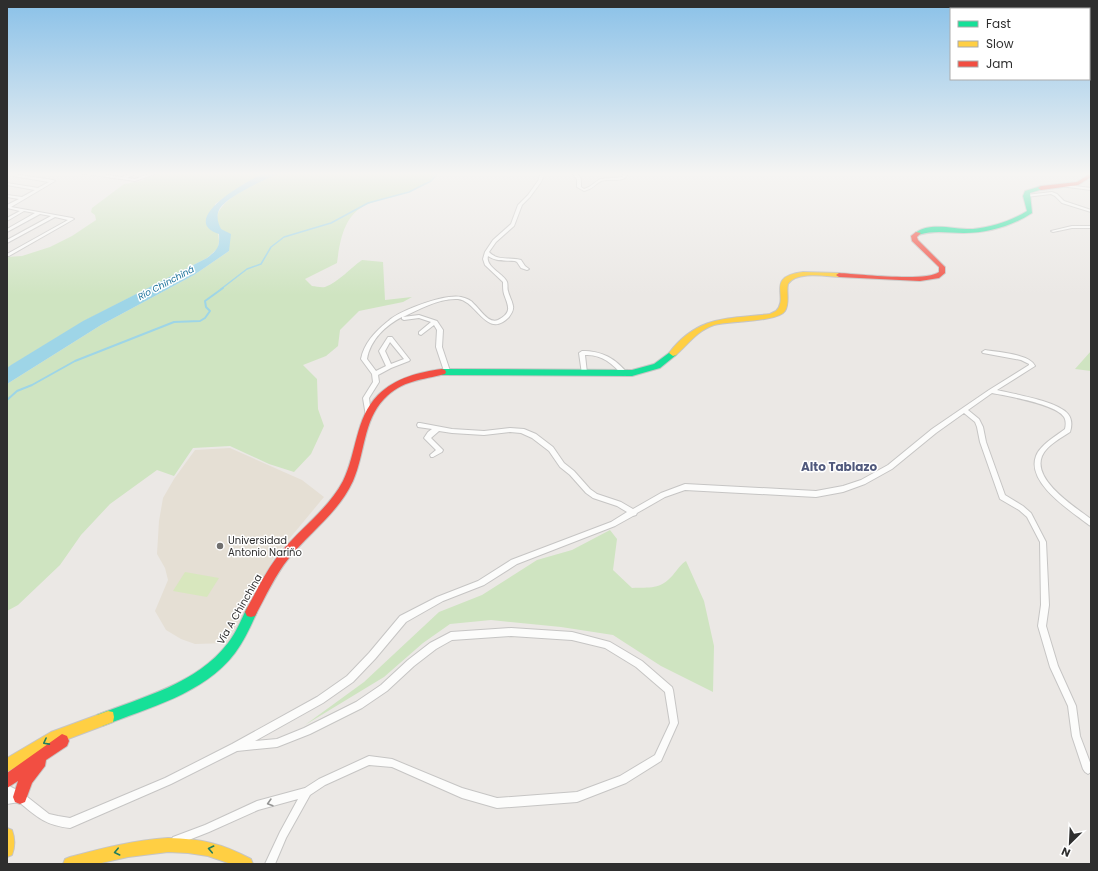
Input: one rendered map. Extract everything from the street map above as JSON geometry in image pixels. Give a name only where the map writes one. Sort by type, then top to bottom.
[{"type":"main road","name":"Vía A Chinchina","points":[[108,717],[172,691],[197,678],[219,662],[229,651],[274,571],[285,555],[332,502],[348,481],[368,415],[376,402],[385,392],[402,382],[427,373],[447,371],[626,374],[650,369],[664,362],[701,328],[725,321],[768,316],[779,313],[783,308],[784,284],[786,280],[793,276],[816,274],[914,279],[937,277],[942,273],[942,267],[915,240],[914,238],[916,234],[928,230],[977,230],[1018,218],[1027,214]]},
{"type":"main road","points":[[7,781],[53,747],[85,727],[108,717]]},
{"type":"main road","points":[[7,765],[63,732],[108,717]]},
{"type":"main road","points":[[20,797],[26,779],[53,747]]},
{"type":"main road","points":[[7,835],[7,850]]},
{"type":"main road","points":[[70,864],[127,850],[178,845],[224,852],[246,864]]},
{"type":"street","points":[[7,220],[18,214]]},
{"type":"street","points":[[7,231],[38,214]]},
{"type":"street","points":[[8,255],[72,219],[42,214]]},
{"type":"street","points":[[368,415],[366,398],[376,382],[375,374],[364,359],[364,354],[371,342],[392,320],[430,304],[454,298],[462,298],[469,301],[488,322],[497,324],[510,310],[511,304],[506,293],[505,282],[487,264],[485,259],[494,240],[512,225],[517,214]]},
{"type":"street","points":[[7,242],[54,216]]},
{"type":"street","points":[[1053,231],[1072,227],[1091,227]]},
{"type":"street","points":[[487,252],[490,256],[496,259],[519,261],[523,267],[527,269]]},
{"type":"street","points":[[389,324],[402,318],[414,316],[425,317],[435,322],[440,330],[439,347],[447,371]]},
{"type":"street","points":[[421,333],[435,322]]},
{"type":"street","points":[[375,374],[407,360],[390,338],[382,351],[389,367]]},
{"type":"street","points":[[584,373],[582,353],[594,352],[610,358],[626,374]]},
{"type":"street","points":[[7,790],[20,797],[46,818],[59,822],[70,823],[168,781],[235,747],[320,700],[350,679],[372,656],[403,619],[414,612],[440,599],[481,583],[514,562],[613,524],[663,495],[685,487],[816,494],[842,489],[863,482],[890,467],[934,431],[991,391],[1032,366],[1031,362],[1022,358],[985,352]]},
{"type":"street","points":[[991,391],[1053,406],[1066,414],[1069,423],[1068,430],[1056,436],[1042,450],[1036,462],[1037,472],[1044,483],[1091,523]]},
{"type":"street","points":[[965,410],[977,421],[980,427],[983,442],[1002,497],[1021,508],[1029,515],[1043,542],[1045,605],[1042,626],[1054,667],[1072,706],[1076,736],[1088,769]]},
{"type":"street","points":[[420,425],[437,429],[484,433],[510,430],[522,431],[534,436],[551,449],[562,465],[572,473],[588,491],[595,496],[619,504],[634,513]]},
{"type":"street","points":[[433,455],[440,450],[428,438],[430,434],[437,429]]},
{"type":"street","points":[[156,847],[206,830],[257,806],[307,792],[322,782],[369,760],[392,763],[462,793],[497,803],[577,797],[623,780],[658,758],[674,723],[669,690],[639,664],[607,645],[572,636],[511,632],[450,636],[433,646],[411,663],[384,688],[359,705],[307,731],[277,743],[235,747]]},
{"type":"street","points":[[270,864],[283,835],[307,792]]},
{"type":"street","points":[[7,799],[20,797]]},
{"type":"shaded area","name":"Universidad Antonio Nariño","points":[[230,448],[302,480],[324,497],[275,556],[227,643],[195,644],[181,639],[166,630],[155,611],[168,580],[165,568],[157,554],[159,521],[163,498],[174,479],[195,450]]},
{"type":"green space","points":[[93,214],[216,214],[219,241],[218,248],[207,258],[84,321],[7,368],[7,257],[22,256],[50,247],[72,236],[96,220]]},
{"type":"green space","points":[[218,214],[353,214],[348,221],[342,237],[337,263],[305,279],[312,286],[325,287],[335,282],[362,260],[383,262],[385,300],[412,297],[403,302],[359,311],[340,330],[338,346],[326,356],[303,365],[317,379],[318,409],[324,426],[311,454],[294,472],[269,464],[230,446],[193,448],[174,476],[157,470],[110,504],[81,535],[60,565],[18,605],[7,611],[7,384],[101,325],[194,275],[229,251],[220,231],[217,219]]},
{"type":"green space","points":[[1091,351],[1091,371],[1075,369]]},
{"type":"green space","points":[[610,530],[617,539],[613,570],[632,588],[654,587],[664,583],[686,561],[704,601],[714,646],[713,692],[661,666],[613,635],[561,627],[491,620],[450,624],[423,643],[384,677],[305,725],[364,682],[439,612],[482,595],[537,560],[572,550]]},
{"type":"green space","points":[[185,572],[219,578],[207,597],[173,591]]},
{"type":"water","name":"Río Chinchiná","points":[[209,214],[218,214],[218,220],[221,229],[231,234],[229,251],[194,275],[101,325],[7,384],[7,368],[11,365],[83,321],[207,258],[218,246],[219,234],[208,228],[206,219]]},
{"type":"waterway","points":[[221,289],[247,269],[261,264],[271,247],[284,237],[331,223],[348,214]]},
{"type":"waterway","points":[[7,400],[17,391],[32,385],[75,361],[174,322],[200,321],[205,318],[210,311],[206,307],[205,301],[223,288]]},
{"type":"traffic: fast","points":[[918,233],[935,229],[972,231],[990,228],[1015,220],[1027,214]]},
{"type":"traffic: fast","points":[[442,372],[632,373],[657,366],[673,353]]},
{"type":"traffic: fast","points":[[102,720],[170,693],[201,676],[215,665],[232,648],[251,612]]},
{"type":"traffic: slow","points":[[673,353],[694,333],[707,325],[770,316],[779,313],[783,305],[784,284],[787,279],[793,276],[809,274],[839,275]]},
{"type":"traffic: slow","points":[[7,765],[56,737],[108,717]]},
{"type":"traffic: slow","points":[[7,835],[7,850]]},
{"type":"traffic: slow","points":[[70,864],[128,850],[168,845],[208,848],[227,854],[246,864]]},
{"type":"traffic: jam","points":[[839,275],[920,279],[937,277],[942,273],[942,267],[915,241],[914,236],[918,233]]},
{"type":"traffic: jam","points":[[251,612],[271,575],[292,546],[328,509],[343,490],[352,470],[368,416],[381,397],[387,391],[409,379],[425,374],[442,372]]},
{"type":"traffic: jam","points":[[7,781],[62,741]]},
{"type":"traffic: jam","points":[[20,797],[26,779],[40,761]]},
{"type":"place","name":"Universidad Antonio Nariño","points":[[220,546]]},
{"type":"district","name":"Alto Tablazo","points":[[839,467]]}]
